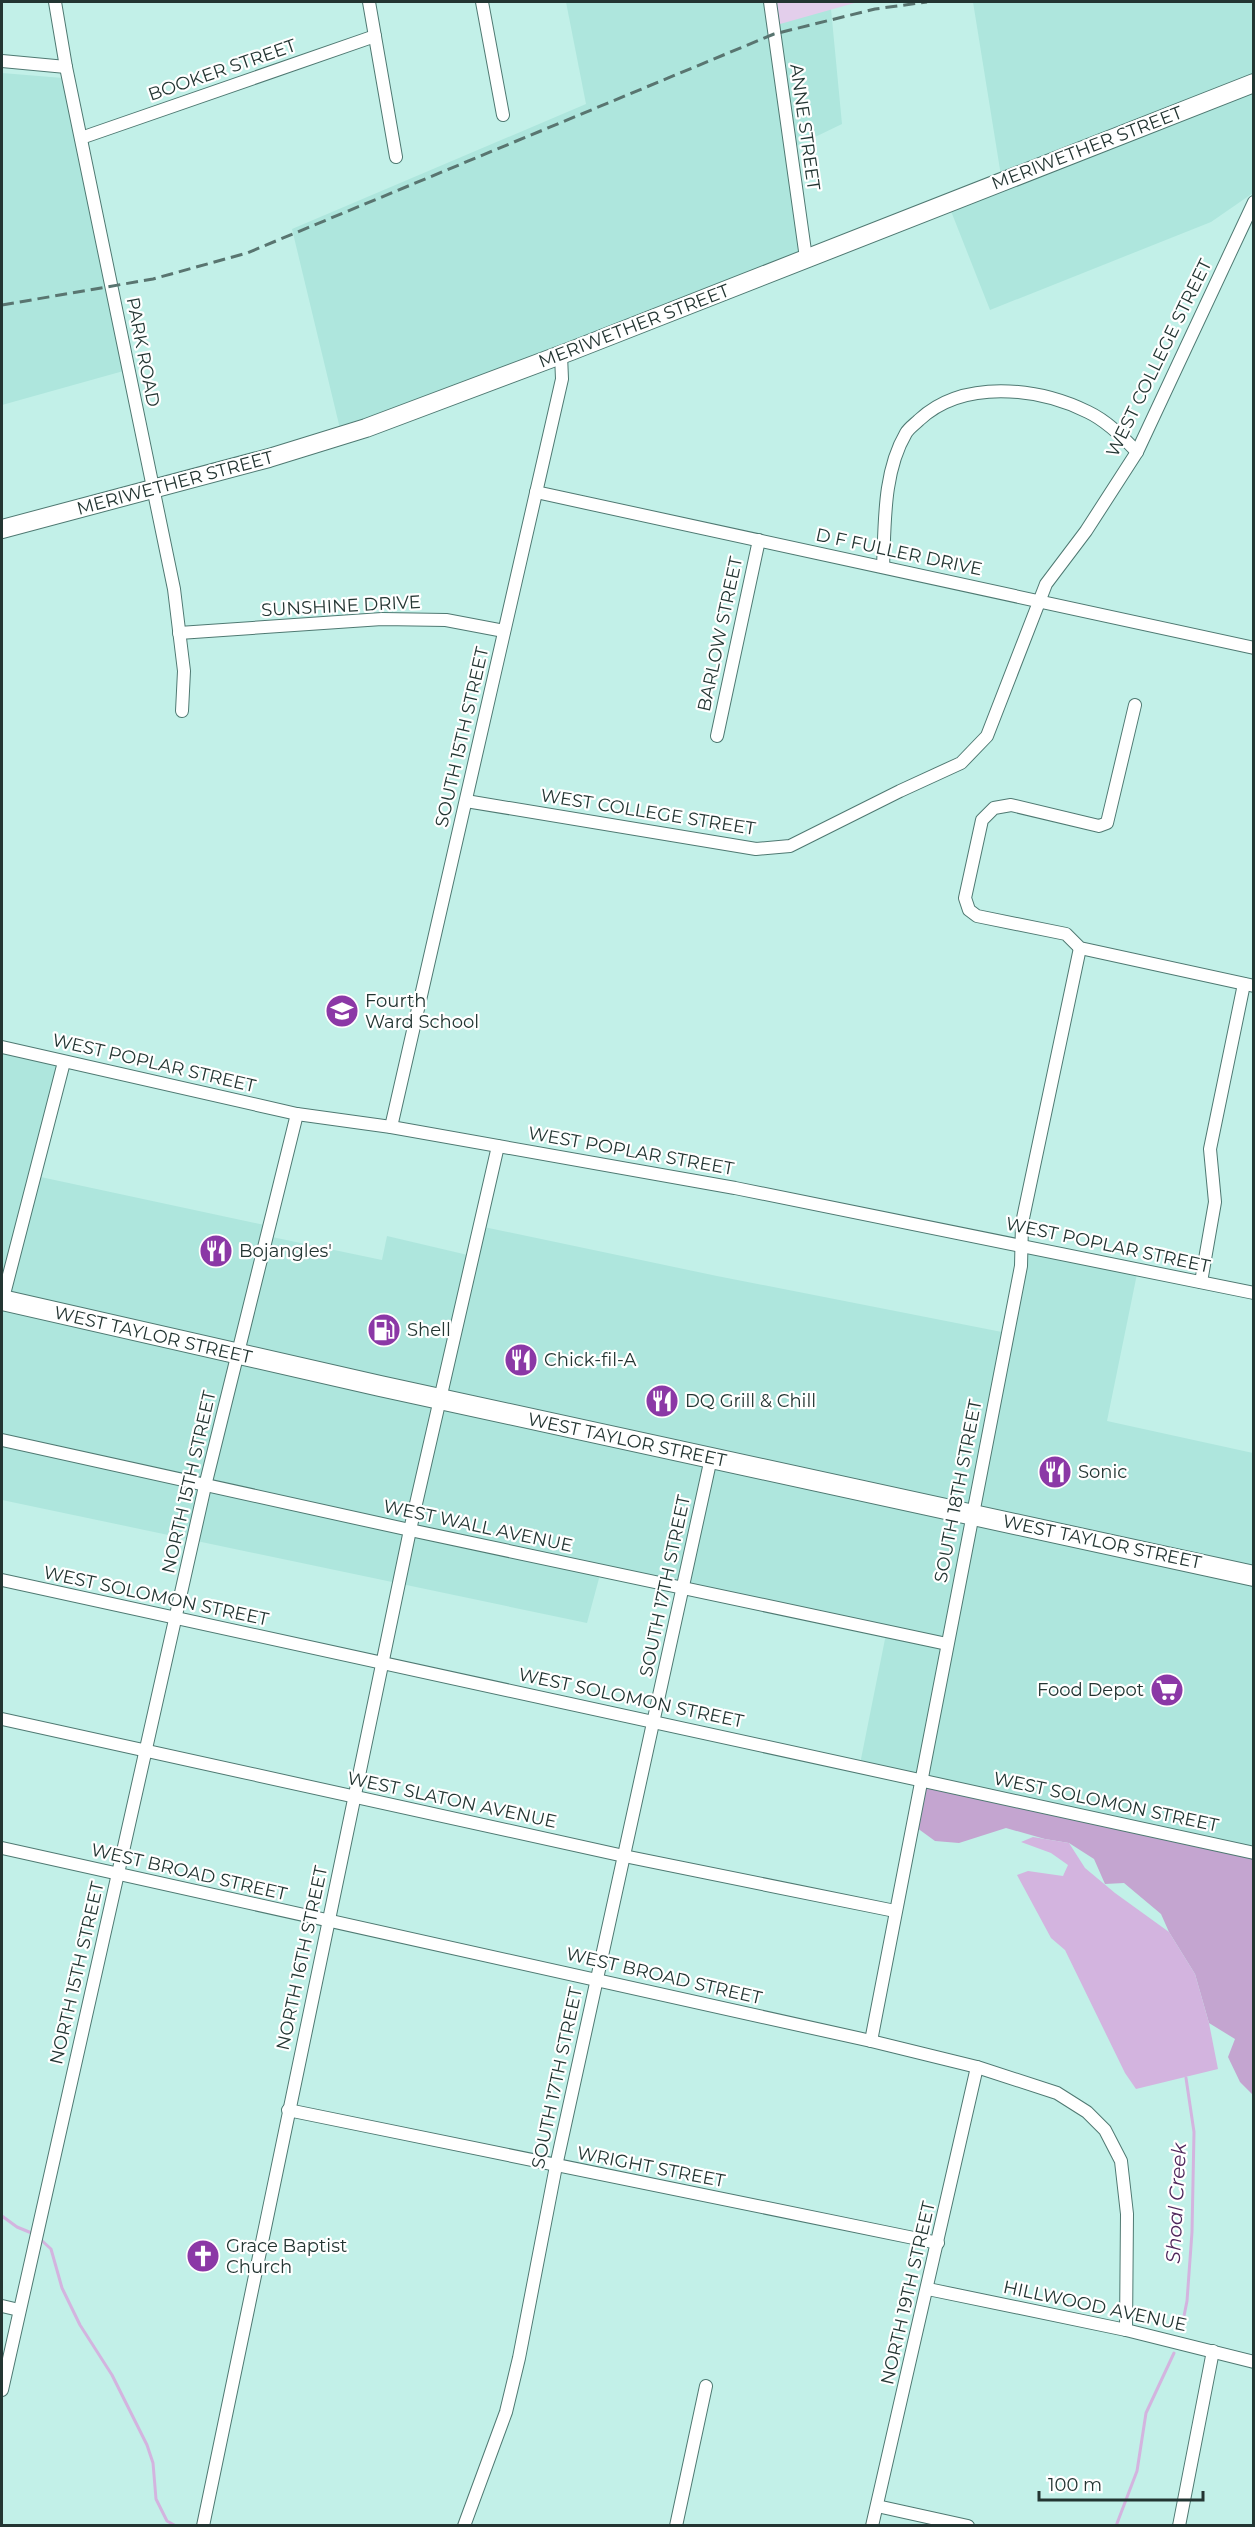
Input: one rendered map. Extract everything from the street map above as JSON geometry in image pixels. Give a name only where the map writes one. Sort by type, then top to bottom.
[{"type":"main road","name":"WEST TAYLOR STREET","points":[[2,1301],[439,1399],[1254,1576]]},
{"type":"street","name":"PARK ROAD","points":[[55,2],[66,67],[174,589],[184,671],[182,711]]},
{"type":"street","points":[[369,2],[396,157]]},
{"type":"street","points":[[482,2],[503,115]]},
{"type":"street","name":"ANNE STREET","points":[[770,2],[806,258]]},
{"type":"street","name":"BOOKER STREET","points":[[81,138],[375,36]]},
{"type":"street","points":[[2,61],[66,67]]},
{"type":"street","name":"MERIWETHER STREET","points":[[2,529],[269,458],[366,428],[561,355],[1254,83]]},
{"type":"street","name":"WEST COLLEGE STREET","points":[[466,801],[756,849],[790,846],[961,763],[987,736],[1046,584],[1086,531],[1137,452],[1254,202]]},
{"type":"street","name":"SOUTH 15TH STREET","points":[[391,1127],[562,379],[561,355]]},
{"type":"street","points":[[883,567],[886,502],[894,461],[907,431],[934,407],[969,393],[1012,392],[1051,398],[1089,412],[1120,434],[1137,452]]},
{"type":"street","name":"D F FULLER DRIVE","points":[[536,492],[1254,648]]},
{"type":"street","name":"BARLOW STREET","points":[[717,736],[759,540]]},
{"type":"street","name":"SUNSHINE DRIVE","points":[[179,633],[382,619],[446,620],[504,631]]},
{"type":"street","points":[[1135,705],[1107,823],[1099,826],[1011,805],[994,808],[982,820],[965,898],[969,910],[977,916],[1066,934],[1080,948],[1249,985],[1210,1149],[1215,1202],[1201,1282]]},
{"type":"street","name":"SOUTH 18TH STREET","points":[[871,2041],[971,1514],[1021,1266],[1022,1223],[1080,948]]},
{"type":"street","name":"WEST POPLAR STREET","points":[[2,1047],[297,1114],[391,1127],[735,1188],[1254,1293]]},
{"type":"street","points":[[2,1301],[64,1062]]},
{"type":"street","points":[[239,1354],[297,1114]]},
{"type":"street","name":"NORTH 16TH STREET","points":[[203,2526],[410,1530],[498,1146]]},
{"type":"street","name":"NORTH 15TH STREET","points":[[2,2390],[206,1486],[231,1378],[239,1354]]},
{"type":"street","name":"WEST WALL AVENUE","points":[[2,1440],[206,1486],[947,1644]]},
{"type":"street","name":"SOUTH 17TH STREET","points":[[464,2526],[506,2412],[519,2358],[556,2166],[711,1458]]},
{"type":"street","name":"WEST SOLOMON STREET","points":[[2,1580],[1254,1853]]},
{"type":"street","name":"WEST SLATON AVENUE","points":[[2,1719],[624,1856],[895,1911]]},
{"type":"street","name":"WEST BROAD STREET","points":[[2,1848],[871,2041],[977,2067],[1057,2093],[1087,2112],[1105,2130],[1121,2161],[1127,2214],[1126,2330]]},
{"type":"street","name":"NORTH 19TH STREET","points":[[872,2526],[977,2067]]},
{"type":"street","name":"WRIGHT STREET","points":[[288,2110],[938,2243]]},
{"type":"street","name":"HILLWOOD AVENUE","points":[[928,2289],[1126,2330],[1254,2362]]},
{"type":"street","points":[[2,2306],[19,2310]]},
{"type":"street","points":[[1179,2526],[1213,2351]]},
{"type":"street","points":[[676,2526],[706,2386]]},
{"type":"street","points":[[877,2506],[968,2526]]},
{"type":"shaded area","points":[[566,2],[771,2],[773,25],[831,9],[842,124],[788,150],[802,255],[342,437],[292,229],[586,104]]},
{"type":"shaded area","points":[[771,2],[858,2],[773,26]]},
{"type":"shaded area","points":[[973,2],[1253,2],[1253,193],[1211,222],[990,310],[949,206],[1002,182]]},
{"type":"shaded area","points":[[2,73],[63,78],[127,370],[2,405]]},
{"type":"shaded area","points":[[2,1050],[62,1066],[36,1176],[274,1227],[272,1237],[382,1260],[387,1236],[472,1256],[479,1226],[1007,1333],[1026,1245],[1138,1269],[1107,1421],[1253,1453],[1253,1847],[860,1764],[886,1634],[601,1571],[587,1623],[2,1500]]},
{"type":"shaded area","points":[[921,1780],[1253,1853],[1253,2095],[1240,2082],[1228,2057],[1235,2039],[1209,2023],[1195,1974],[1169,1932],[1161,1914],[1124,1883],[1105,1884],[1094,1859],[1069,1843],[1006,1828],[959,1843],[935,1841],[913,1825]]},
{"type":"shaded area","points":[[1033,1837],[1069,1843],[1085,1868],[1169,1932],[1195,1974],[1209,2023],[1218,2069],[1136,2089],[1125,2073],[1065,1950],[1051,1938],[1017,1875],[1028,1871],[1063,1876],[1068,1865],[1051,1853],[1021,1842]]},
{"type":"waterway","name":"Shoal Creek","points":[[1181,2331],[1187,2301],[1192,2232],[1194,2132],[1186,2078]]},
{"type":"waterway","points":[[2,2216],[17,2227],[34,2234]]},
{"type":"waterway","points":[[39,2238],[51,2249],[62,2288],[80,2325],[112,2375],[147,2445],[153,2463],[156,2499],[167,2521],[176,2526]]},
{"type":"waterway","name":"Shoal Creek","points":[[1116,2526],[1137,2471],[1146,2413],[1174,2353]]},
{"type":"railway","points":[[2,305],[153,279],[247,253],[774,34],[875,9],[927,2]]},
{"type":"place","name":"Fourth Ward School","points":[[342,1011]]},
{"type":"place","name":"Bojangles'","points":[[216,1251]]},
{"type":"place","name":"Shell","points":[[384,1330]]},
{"type":"place","name":"Chick-fil-A","points":[[521,1360]]},
{"type":"place","name":"DQ Grill & Chill","points":[[662,1401]]},
{"type":"place","name":"Sonic","points":[[1055,1472]]},
{"type":"place","name":"Food Depot","points":[[1167,1690]]},
{"type":"place","name":"Grace Baptist Church","points":[[203,2256]]}]
